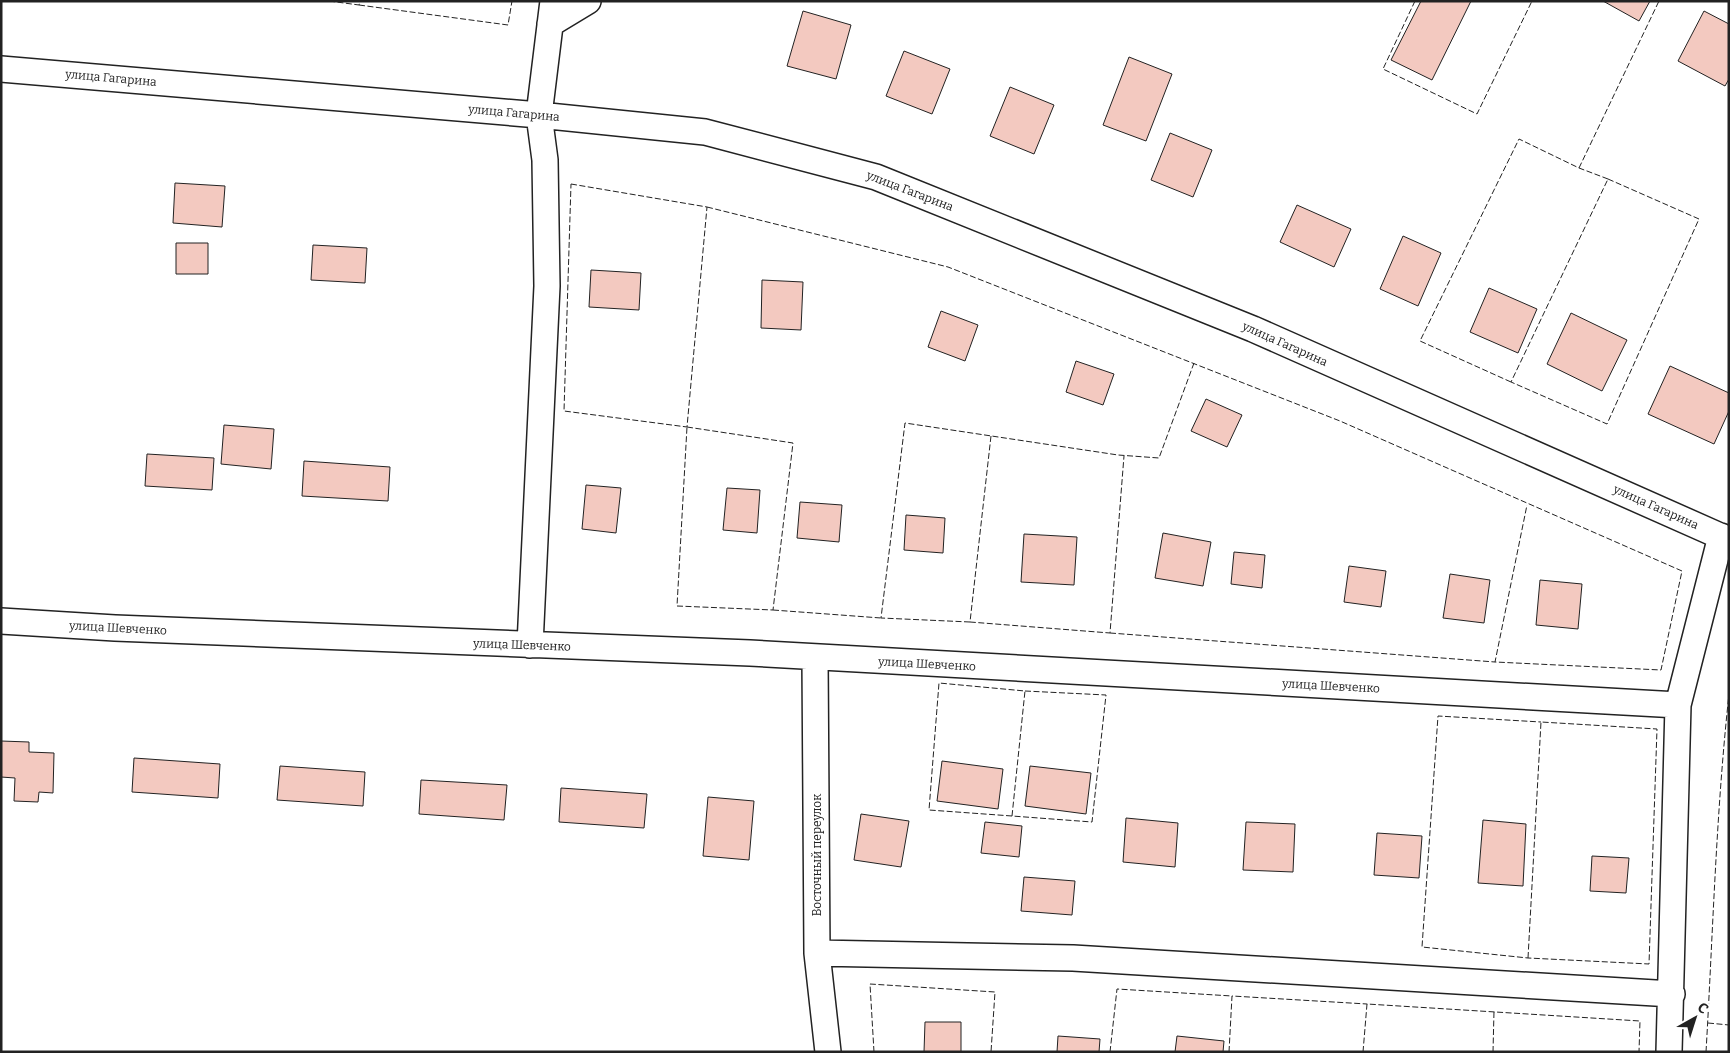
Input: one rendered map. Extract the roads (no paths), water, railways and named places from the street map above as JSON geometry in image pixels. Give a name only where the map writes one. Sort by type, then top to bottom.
[{"type":"street","points":[[530,645],[547,286],[544,160],[539,114],[552,13],[588,1]]},
{"type":"street","name":"улица Гагарина","points":[[1,69],[539,114],[705,132],[876,177],[1253,329],[1725,538]]},
{"type":"street","points":[[1670,1052],[1678,705],[1725,538]]},
{"type":"street","name":"улица Шевченко","points":[[1,621],[115,628],[750,654],[1678,705]]},
{"type":"street","name":"Восточный переулок","points":[[815,658],[818,953],[828,1052]]},
{"type":"street","points":[[818,953],[1073,958],[1672,994]]}]
